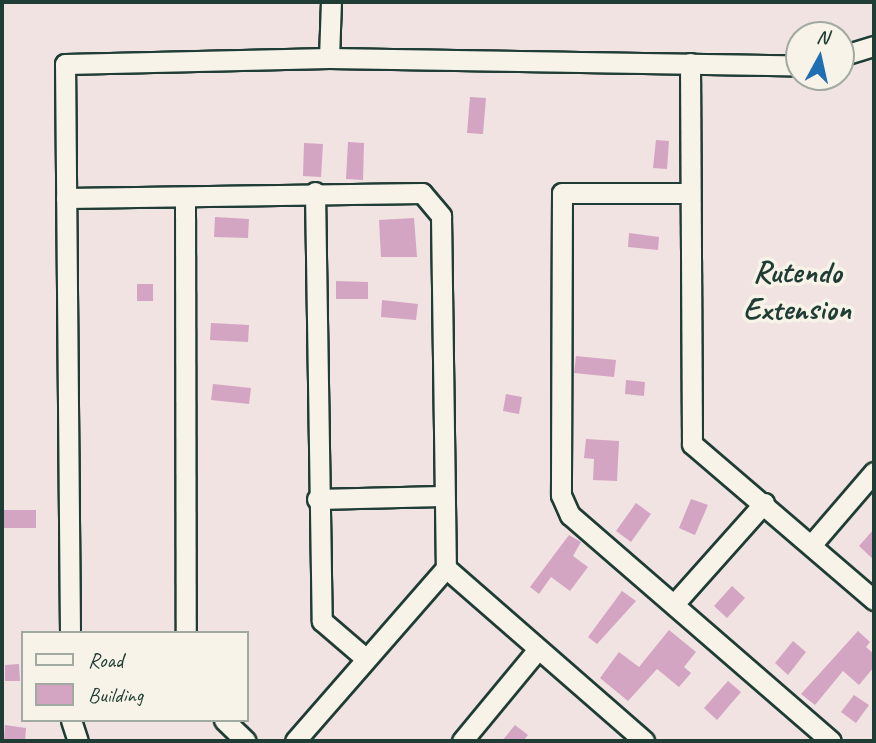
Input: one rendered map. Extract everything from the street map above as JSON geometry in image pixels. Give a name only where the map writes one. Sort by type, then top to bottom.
[{"type":"street","points":[[329,58],[331,2]]},
{"type":"street","points":[[855,52],[874,46]]},
{"type":"street","points":[[70,631],[65,64],[329,58],[785,65]]},
{"type":"street","points":[[690,63],[692,444],[812,544],[874,600]]},
{"type":"street","points":[[66,198],[185,198],[315,192],[422,193],[441,216],[442,496],[446,568],[644,741]]},
{"type":"street","points":[[315,192],[317,499],[322,621],[364,656]]},
{"type":"street","points":[[690,192],[562,193],[561,495],[570,515],[675,603],[831,741]]},
{"type":"street","points":[[185,198],[186,631]]},
{"type":"street","points":[[812,544],[874,472]]},
{"type":"street","points":[[317,499],[442,496]]},
{"type":"street","points":[[675,603],[764,503]]},
{"type":"street","points":[[295,741],[364,656],[446,568]]},
{"type":"street","points":[[461,741],[538,649]]},
{"type":"street","points":[[72,722],[78,741]]},
{"type":"street","points":[[226,722],[246,741]]},
{"type":"building","points":[[470,97],[486,98],[483,134],[467,133]]},
{"type":"building","points":[[656,140],[669,141],[667,169],[653,168]]},
{"type":"building","points":[[348,142],[364,143],[363,180],[346,179]]},
{"type":"building","points":[[304,143],[323,144],[321,177],[303,176]]},
{"type":"building","points":[[215,217],[249,219],[248,238],[214,237]]},
{"type":"building","points":[[414,218],[417,257],[381,257],[379,220]]},
{"type":"building","points":[[629,233],[659,237],[658,250],[628,247]]},
{"type":"building","points":[[336,281],[368,282],[368,299],[336,299]]},
{"type":"building","points":[[137,284],[153,284],[153,301],[137,301]]},
{"type":"building","points":[[382,300],[418,304],[416,320],[381,317]]},
{"type":"building","points":[[211,323],[249,325],[248,342],[210,340]]},
{"type":"building","points":[[576,356],[616,360],[614,377],[574,373]]},
{"type":"building","points":[[626,380],[645,382],[644,396],[625,394]]},
{"type":"building","points":[[213,384],[251,388],[249,404],[211,400]]},
{"type":"building","points":[[506,394],[522,397],[519,414],[503,411]]},
{"type":"building","points":[[586,439],[619,441],[617,481],[593,480],[594,459],[584,458]]},
{"type":"building","points":[[691,499],[708,505],[695,535],[679,528]]},
{"type":"building","points":[[636,503],[651,514],[631,542],[616,531]]},
{"type":"building","points":[[3,510],[36,510],[36,528],[3,528]]},
{"type":"building","points":[[874,529],[874,560],[859,546]]},
{"type":"building","points":[[569,535],[581,542],[573,556],[588,567],[570,591],[551,577],[539,594],[530,587]]},
{"type":"building","points":[[732,586],[745,598],[727,618],[714,606]]},
{"type":"building","points":[[622,591],[636,601],[597,644],[588,637]]},
{"type":"building","points":[[669,630],[696,652],[684,667],[691,673],[679,687],[657,669],[628,701],[600,678],[619,652],[639,667]]},
{"type":"building","points":[[858,631],[870,642],[866,647],[874,654],[874,667],[859,685],[843,671],[815,705],[801,694]]},
{"type":"building","points":[[793,641],[806,652],[788,675],[775,663]]},
{"type":"building","points":[[19,664],[20,681],[5,681],[5,665]]},
{"type":"building","points":[[728,681],[741,692],[717,720],[704,708]]},
{"type":"building","points":[[854,695],[869,705],[856,723],[841,712]]},
{"type":"building","points":[[5,725],[26,728],[25,741],[4,740]]},
{"type":"building","points":[[515,725],[528,735],[523,741],[502,741]]},
{"type":"district","name":"Rutendo Extension","points":[[797,292]]}]
